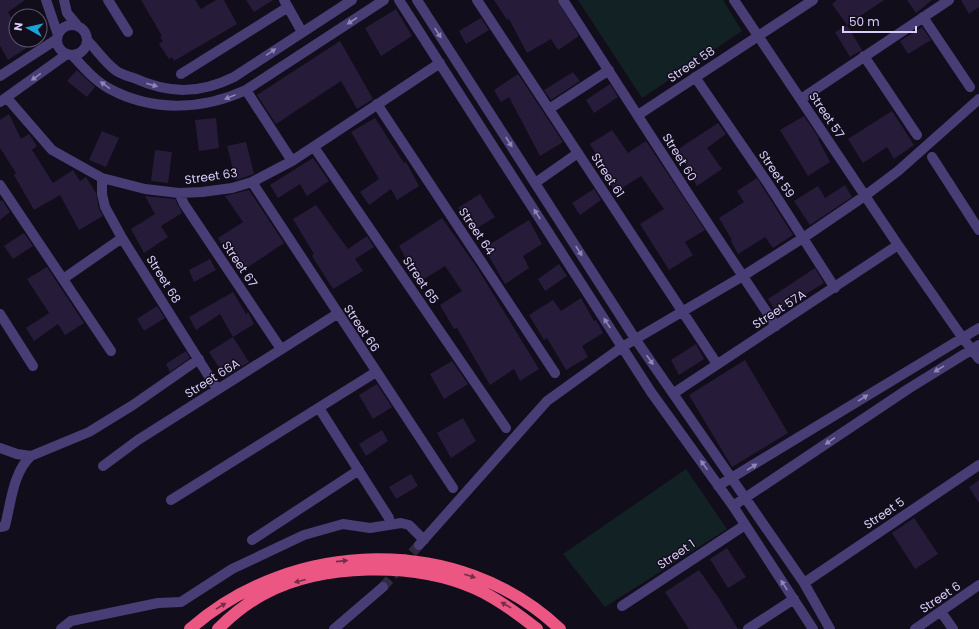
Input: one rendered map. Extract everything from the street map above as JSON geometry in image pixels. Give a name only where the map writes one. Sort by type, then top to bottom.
[{"type":"highway","points":[[190,629],[204,617],[241,595],[296,570],[360,559],[395,559],[423,562],[487,581],[519,597],[545,615],[560,629]]},
{"type":"highway","points":[[218,629],[230,616],[264,594],[291,583],[346,571],[378,569],[407,570],[431,574],[474,588],[513,609],[537,629]]},
{"type":"street","points":[[46,0],[60,48],[70,54],[89,73],[110,89],[139,101],[156,104],[191,106],[228,99],[246,90],[384,0]]},
{"type":"street","points":[[64,0],[67,13],[77,25],[85,31],[87,40],[115,70],[152,86],[184,91],[203,88],[224,82],[352,0]]},
{"type":"street","points":[[108,0],[128,32]]},
{"type":"street","points":[[399,0],[651,392],[733,506],[813,629]]},
{"type":"street","points":[[417,0],[636,340],[804,583],[830,629]]},
{"type":"street","name":"Street 61","points":[[477,0],[717,364]]},
{"type":"street","name":"Street 60","points":[[563,0],[687,192],[776,326]]},
{"type":"street","name":"Street 57","points":[[734,0],[759,35],[898,245],[962,337],[976,347],[979,359]]},
{"type":"street","name":"Street 58","points":[[638,115],[813,0]]},
{"type":"street","points":[[800,99],[949,0]]},
{"type":"street","points":[[180,74],[286,3],[302,32]]},
{"type":"street","points":[[923,17],[970,87]]},
{"type":"street","points":[[0,76],[58,37],[64,27],[73,24],[77,25]]},
{"type":"street","points":[[3,100],[70,54],[81,52],[84,49],[87,40]]},
{"type":"street","points":[[864,56],[917,135]]},
{"type":"street","name":"Street 63","points":[[3,100],[52,150],[102,178],[145,189],[179,193],[232,188],[252,182],[292,161],[440,63]]},
{"type":"street","points":[[548,109],[609,70]]},
{"type":"street","name":"Street 59","points":[[695,77],[835,288]]},
{"type":"street","points":[[246,90],[292,161]]},
{"type":"street","points":[[60,629],[70,621],[158,603],[181,602],[232,570],[304,535],[343,524],[370,528],[401,523],[409,525],[422,543],[547,401],[622,347],[743,276],[803,238],[866,195],[898,171],[979,100]]},
{"type":"street","name":"Street 64","points":[[377,104],[555,373]]},
{"type":"street","name":"Street 65","points":[[314,147],[506,428]]},
{"type":"street","points":[[535,182],[578,154]]},
{"type":"street","points":[[932,157],[979,230]]},
{"type":"street","name":"Street 68","points":[[102,178],[102,194],[105,207],[122,238],[217,389]]},
{"type":"street","name":"Street 66","points":[[252,182],[337,314],[453,488]]},
{"type":"street","points":[[0,185],[111,351]]},
{"type":"street","name":"Street 67","points":[[179,193],[184,204],[282,349]]},
{"type":"street","points":[[63,278],[122,238]]},
{"type":"street","name":"Street 57A","points":[[674,393],[898,245]]},
{"type":"street","points":[[0,314],[33,366]]},
{"type":"street","name":"Street 66A","points":[[103,466],[138,440],[337,314]]},
{"type":"street","points":[[718,486],[732,479],[979,328]]},
{"type":"street","points":[[733,506],[908,389],[976,347]]},
{"type":"street","points":[[0,527],[5,526],[15,487],[23,464],[31,456],[89,432],[109,421],[199,359]]},
{"type":"street","points":[[171,500],[376,372]]},
{"type":"street","points":[[900,376],[908,389]]},
{"type":"street","points":[[319,408],[389,518]]},
{"type":"street","points":[[0,448],[18,454],[31,456]]},
{"type":"street","name":"Street 5","points":[[804,583],[979,465]]},
{"type":"street","points":[[252,540],[359,470]]},
{"type":"street","name":"Street 1","points":[[622,606],[745,524]]},
{"type":"street","name":"Street 6","points":[[915,629],[979,586]]},
{"type":"street","points":[[334,629],[383,587]]},
{"type":"street","points":[[748,629],[794,599]]},
{"type":"street","points":[[941,612],[953,629]]},
{"type":"shaded area","points":[[578,0],[723,0],[742,31],[642,98]]},
{"type":"shaded area","points":[[686,469],[727,529],[605,607],[563,554]]},
{"type":"building","points":[[0,0],[25,0],[14,8],[8,8],[8,48],[26,48],[8,60],[0,46]]},
{"type":"building","points":[[141,0],[195,0],[201,9],[216,0],[224,0],[237,24],[174,61],[172,57],[169,59],[159,44],[163,41],[160,37],[162,36]]},
{"type":"building","points":[[246,0],[273,0],[254,12]]},
{"type":"building","points":[[494,0],[557,0],[579,36],[558,50],[551,39],[527,53],[509,19],[507,20]]},
{"type":"building","points":[[837,0],[884,0],[847,25],[832,4]]},
{"type":"building","points":[[907,0],[932,0],[916,13]]},
{"type":"building","points":[[961,0],[979,0],[979,7],[969,14]]},
{"type":"building","points":[[396,9],[412,36],[381,56],[365,28]]},
{"type":"building","points":[[481,18],[489,30],[466,44],[459,31]]},
{"type":"building","points":[[847,25],[862,50],[850,57],[835,32]]},
{"type":"building","points":[[922,27],[931,40],[908,54],[900,41]]},
{"type":"building","points":[[340,41],[373,99],[357,109],[341,81],[276,124],[257,95]]},
{"type":"building","points":[[77,70],[95,87],[87,97],[67,81]]},
{"type":"building","points":[[573,72],[580,81],[551,100],[544,90]]},
{"type":"building","points":[[518,74],[563,142],[540,156],[509,97],[501,102],[494,90]]},
{"type":"building","points":[[610,84],[618,97],[594,113],[586,100]]},
{"type":"building","points":[[892,111],[914,145],[894,159],[887,147],[863,163],[848,139]]},
{"type":"building","points":[[9,114],[21,139],[29,134],[37,146],[32,150],[53,183],[73,170],[80,181],[86,177],[96,193],[99,209],[103,216],[79,230],[60,195],[34,210],[14,175],[16,173],[0,148],[0,120]]},
{"type":"building","points":[[804,116],[819,138],[818,139],[830,162],[808,176],[780,130]]},
{"type":"building","points":[[216,118],[219,148],[199,151],[195,120]]},
{"type":"building","points":[[375,118],[404,163],[406,162],[419,186],[397,200],[391,189],[369,205],[360,192],[379,179],[351,132]]},
{"type":"building","points":[[718,123],[726,134],[707,148],[722,169],[697,186],[677,150]]},
{"type":"building","points":[[612,130],[628,153],[646,141],[705,230],[685,242],[693,255],[669,270],[640,224],[664,209],[641,176],[616,192],[608,181],[611,179],[590,144]]},
{"type":"building","points":[[102,131],[119,138],[106,167],[89,160]]},
{"type":"building","points":[[246,142],[254,174],[236,180],[227,146]]},
{"type":"building","points":[[155,150],[172,152],[168,183],[151,181]]},
{"type":"building","points":[[313,158],[329,181],[307,196],[300,184],[278,198],[270,185]]},
{"type":"building","points":[[757,178],[793,235],[773,248],[765,237],[738,254],[731,241],[732,240],[719,218],[744,202],[737,191]]},
{"type":"building","points":[[845,185],[852,197],[810,225],[794,201],[818,186],[825,198]]},
{"type":"building","points":[[594,189],[601,200],[580,215],[572,203]]},
{"type":"building","points":[[249,190],[284,243],[239,273],[218,238],[243,222],[225,196]]},
{"type":"building","points":[[480,194],[495,217],[472,231],[458,208]]},
{"type":"building","points":[[145,196],[175,199],[182,213],[161,226],[168,237],[144,253],[131,229],[155,214]]},
{"type":"building","points":[[2,200],[10,212],[0,220],[0,201]]},
{"type":"building","points":[[316,205],[348,249],[367,236],[374,247],[355,259],[363,271],[333,289],[312,256],[314,254],[293,219]]},
{"type":"building","points":[[442,218],[476,266],[539,369],[520,381],[514,369],[490,385],[457,328],[454,329],[440,305],[462,291],[445,266],[419,282],[399,246]]},
{"type":"building","points":[[529,220],[542,244],[523,256],[529,268],[505,284],[484,248]]},
{"type":"building","points":[[24,233],[33,246],[13,259],[4,246]]},
{"type":"building","points":[[210,259],[216,270],[194,282],[189,270]]},
{"type":"building","points":[[559,264],[567,276],[545,291],[538,279]]},
{"type":"building","points":[[47,267],[84,323],[65,335],[58,324],[34,341],[26,328],[49,313],[27,279]]},
{"type":"building","points":[[815,268],[824,283],[776,312],[768,299]]},
{"type":"building","points":[[233,292],[246,314],[248,312],[254,324],[233,337],[220,314],[196,330],[189,317]]},
{"type":"building","points":[[581,298],[594,321],[596,320],[603,333],[582,346],[588,357],[566,370],[547,338],[544,340],[529,315],[553,300],[561,311]]},
{"type":"building","points":[[157,306],[165,318],[144,331],[137,319]]},
{"type":"building","points":[[233,337],[249,362],[225,377],[209,352]]},
{"type":"building","points":[[696,344],[704,359],[679,375],[671,360]]},
{"type":"building","points":[[186,351],[190,358],[170,372],[166,364]]},
{"type":"building","points":[[745,360],[788,433],[732,467],[689,395]]},
{"type":"building","points":[[452,361],[468,384],[444,399],[430,374]]},
{"type":"building","points":[[377,384],[392,407],[373,419],[359,395]]},
{"type":"building","points":[[463,418],[476,441],[451,458],[437,433]]},
{"type":"building","points":[[382,430],[388,441],[366,456],[359,444]]},
{"type":"building","points":[[411,474],[418,486],[396,499],[389,487]]},
{"type":"building","points":[[979,480],[979,503],[969,487]]},
{"type":"building","points":[[914,518],[938,554],[915,569],[892,533]]},
{"type":"building","points":[[727,548],[746,577],[728,588],[710,559]]},
{"type":"building","points":[[699,570],[738,629],[689,629],[665,592]]},
{"type":"tunnel","points":[[383,587],[419,545]]}]
